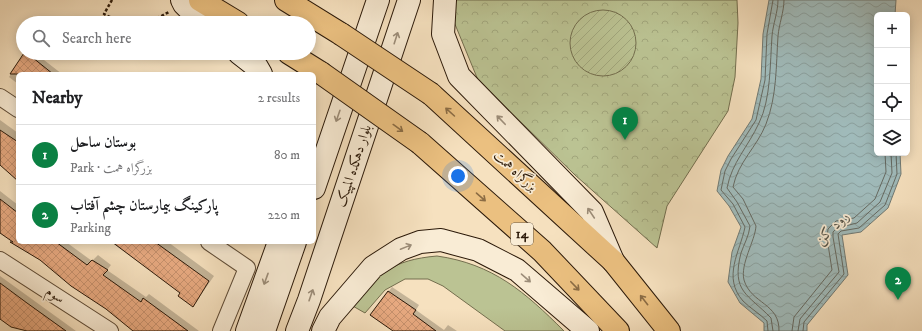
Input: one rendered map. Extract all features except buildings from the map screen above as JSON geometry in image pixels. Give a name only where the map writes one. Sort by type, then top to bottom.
[{"type":"highway","name":"بزرگراه همت","points":[[286,0],[312,16]]},
{"type":"highway","points":[[189,1],[222,16]]},
{"type":"highway","name":"بزرگراه همت","points":[[316,19],[430,94],[613,261],[669,331]]},
{"type":"highway","name":"14","points":[[300,60],[321,72],[420,143],[542,251],[618,331]]},
{"type":"main road","points":[[316,182],[378,0]]},
{"type":"main road","name":"بلوار دهکده المپیک","points":[[297,331],[309,300],[408,0]]},
{"type":"main road","points":[[445,0],[443,34],[459,76],[592,212],[613,261]]},
{"type":"main road","points":[[189,1],[199,16]]},
{"type":"main road","points":[[248,60],[257,67],[260,72]]},
{"type":"main road","points":[[323,331],[330,317],[373,267],[400,249],[420,242],[441,240],[478,250],[517,270],[588,331]]},
{"type":"main road","points":[[246,331],[278,244]]},
{"type":"main road","points":[[264,331],[295,244]]},
{"type":"street","points":[[0,97],[16,108]]},
{"type":"street","points":[[212,244],[247,268],[221,331]]},
{"type":"street","name":"سوم","points":[[0,260],[110,331]]},
{"type":"path","points":[[108,16],[104,14],[112,0]]},
{"type":"path","points":[[161,16],[189,1]]},
{"type":"green space","points":[[454,0],[737,0],[738,23],[735,77],[728,111],[667,206],[657,248],[575,175],[478,80],[452,17]]},
{"type":"green space","points":[[603,10],[616,13],[626,20],[633,30],[636,43],[633,56],[626,66],[616,73],[603,76],[590,73],[580,66],[573,56],[570,43],[573,30],[580,20],[590,13]]},
{"type":"green space","points":[[437,256],[457,260],[492,273],[507,282],[536,304],[564,331],[505,331],[443,286],[428,279],[405,279],[385,290],[365,313],[351,305],[370,284],[388,270],[409,261]]},
{"type":"water","name":"رود کن","points":[[769,0],[896,0],[895,12],[874,12],[874,156],[900,156],[901,174],[888,208],[861,232],[842,235],[848,275],[807,325],[807,331],[764,331],[764,323],[740,303],[728,282],[732,252],[741,227],[729,206],[717,191],[721,170],[728,156],[752,119],[761,79],[763,34]]},
{"type":"place","name":"بوستان ساحل","points":[[625,140]]},
{"type":"place","name":"پاركينگ بيمارستان چشم آفتاب","points":[[898,300]]}]
